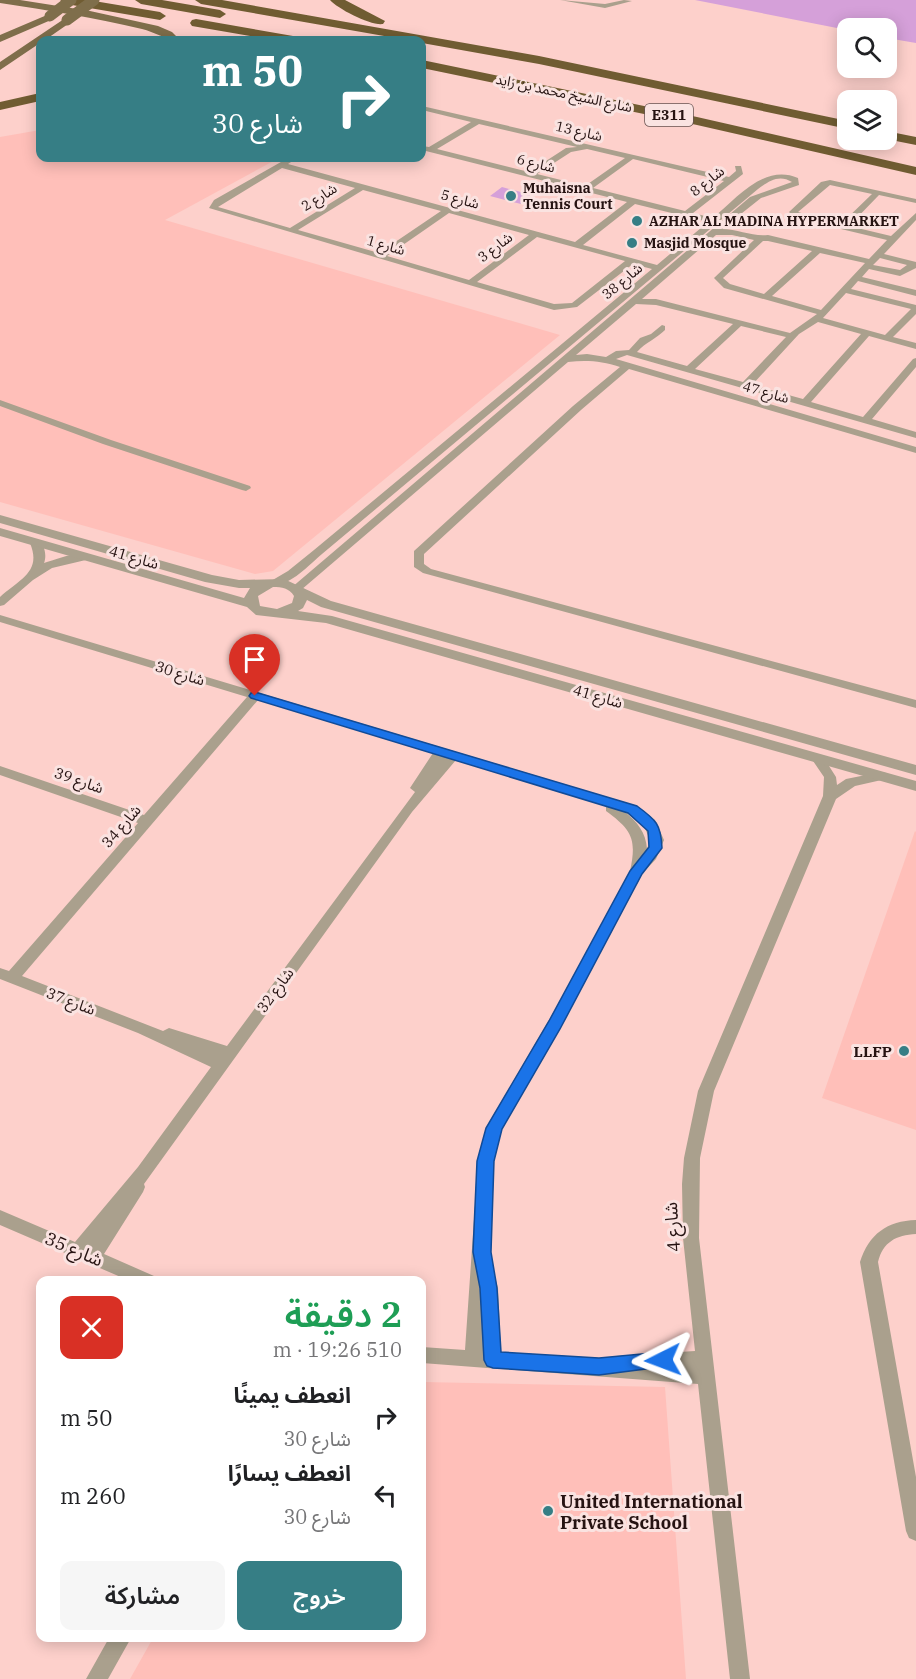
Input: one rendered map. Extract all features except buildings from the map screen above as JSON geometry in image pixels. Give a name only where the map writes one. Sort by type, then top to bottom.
[{"type":"highway","points":[[66,0],[270,36]]},
{"type":"highway","points":[[141,0],[348,36]]},
{"type":"highway","points":[[201,0],[404,36]]},
{"type":"highway","points":[[336,0],[364,15],[391,24],[539,60],[837,123]]},
{"type":"highway","points":[[90,14],[215,36]]},
{"type":"highway","points":[[426,40],[539,60]]},
{"type":"highway","name":"شارع الشيخ محمد بن زايد","points":[[426,51],[608,86],[837,135]]},
{"type":"highway","name":"شارع الشيخ محمد بن زايد","points":[[426,65],[697,121],[916,171]]},
{"type":"highway","points":[[426,79],[916,178]]},
{"type":"highway","points":[[0,105],[36,99]]},
{"type":"highway","points":[[897,138],[916,140]]},
{"type":"highway","points":[[897,144],[916,153]]},
{"type":"main road","points":[[0,53],[71,0]]},
{"type":"main road","points":[[45,36],[94,0]]},
{"type":"main road","points":[[0,2],[90,14],[158,29],[170,36]]},
{"type":"main road","points":[[0,39],[49,17]]},
{"type":"main road","points":[[48,36],[55,29]]},
{"type":"main road","points":[[0,67],[36,42]]},
{"type":"street","points":[[563,0],[610,8],[624,6],[630,1]]},
{"type":"street","name":"شارع 13","points":[[426,109],[730,180]]},
{"type":"street","points":[[426,149],[478,121]]},
{"type":"street","points":[[564,142],[567,147],[564,153]]},
{"type":"street","points":[[530,175],[575,148],[590,148]]},
{"type":"street","name":"شارع 6","points":[[426,149],[687,214],[732,232],[760,239],[776,238],[872,261]]},
{"type":"street","points":[[587,189],[631,157]]},
{"type":"street","name":"شارع 1","points":[[286,162],[217,201],[213,208],[554,307],[574,305],[632,260]]},
{"type":"street","name":"شارع 5","points":[[281,165],[660,267]]},
{"type":"street","name":"شارع 8","points":[[687,214],[740,172],[738,168]]},
{"type":"street","name":"شارع 38","points":[[273,583],[292,573],[318,552],[660,267],[717,226],[757,196],[795,185],[795,180],[781,175],[765,180],[717,226],[644,293],[298,590]]},
{"type":"street","points":[[893,239],[798,216],[793,212],[826,183],[838,183],[916,201]]},
{"type":"street","name":"شارع 2","points":[[290,231],[362,187]]},
{"type":"street","points":[[843,227],[878,192]]},
{"type":"street","points":[[577,245],[633,201]]},
{"type":"street","points":[[379,257],[448,210]]},
{"type":"street","points":[[745,386],[792,336],[820,316],[916,215]]},
{"type":"street","name":"شارع 3","points":[[470,283],[536,234]]},
{"type":"street","points":[[760,239],[718,278],[727,286],[766,297],[868,333],[916,345]]},
{"type":"street","points":[[766,297],[819,249]]},
{"type":"street","points":[[872,261],[900,273],[914,264]]},
{"type":"street","points":[[872,261],[914,264]]},
{"type":"street","points":[[856,278],[916,293]]},
{"type":"street","points":[[844,290],[916,309]]},
{"type":"street","points":[[644,293],[656,302]]},
{"type":"street","points":[[634,301],[656,302],[792,336]]},
{"type":"street","points":[[887,338],[916,309]]},
{"type":"street","points":[[688,370],[739,323]]},
{"type":"street","points":[[631,353],[643,340],[654,336],[662,328]]},
{"type":"street","points":[[805,403],[868,333]]},
{"type":"street","name":"شارع 47","points":[[585,343],[593,353],[608,360],[916,450]]},
{"type":"street","points":[[608,360],[620,353],[631,353],[916,435]]},
{"type":"street","name":"شارع 47","points":[[566,359],[587,357],[608,360]]},
{"type":"street","points":[[627,366],[577,408],[418,553],[418,564],[439,574],[916,704]]},
{"type":"street","points":[[865,421],[914,367]]},
{"type":"street","points":[[0,403],[107,442],[246,488]]},
{"type":"street","name":"شارع 41","points":[[0,519],[210,579],[239,584],[273,583]]},
{"type":"street","name":"شارع 41","points":[[0,532],[251,604]]},
{"type":"street","points":[[36,543],[41,556],[37,570]]},
{"type":"street","points":[[0,603],[37,570],[60,561],[86,557]]},
{"type":"street","points":[[273,583],[287,584],[298,590],[301,601],[298,605],[280,613],[265,613],[251,604],[250,599],[254,591],[273,583]]},
{"type":"street","name":"شارع 41","points":[[298,590],[326,604],[916,770]]},
{"type":"street","name":"شارع 41","points":[[280,613],[327,619],[916,786]]},
{"type":"street","name":"شارع 30","points":[[0,618],[601,801],[626,818],[639,836],[641,846],[637,871],[557,1021],[494,1128],[486,1161],[474,1358]]},
{"type":"street","name":"شارع 34","points":[[6,975],[147,820],[255,696]]},
{"type":"street","name":"شارع 32","points":[[85,1254],[128,1204],[144,1172],[446,754]]},
{"type":"street","points":[[817,758],[830,777],[830,796]]},
{"type":"street","name":"شارع 39","points":[[0,770],[147,820]]},
{"type":"street","points":[[830,796],[851,782],[880,776]]},
{"type":"street","name":"شارع 4","points":[[740,1679],[690,1211],[695,1134],[712,1073],[830,796]]},
{"type":"street","name":"شارع 37","points":[[6,975],[226,1059]]},
{"type":"street","name":"شارع 35","points":[[0,1217],[136,1276]]},
{"type":"street","points":[[916,1227],[901,1228],[882,1236],[869,1262],[916,1531]]},
{"type":"street","name":"شارع 30","points":[[482,1252],[489,1288],[493,1360]]},
{"type":"street","points":[[426,1355],[599,1366],[642,1372],[707,1367]]},
{"type":"street","points":[[96,1679],[119,1642]]},
{"type":"shaded area","points":[[695,0],[916,0],[916,43],[897,40],[897,18],[837,18],[837,28]]},
{"type":"shaded area","points":[[36,131],[36,162],[272,162],[165,220],[560,335],[273,571],[255,574],[0,502],[0,137]]},
{"type":"shaded area","name":"Muhaisna Tennis Court","points":[[502,187],[532,195],[521,204],[490,196]]},
{"type":"shaded area","points":[[916,832],[916,1130],[822,1098]]},
{"type":"shaded area","name":"United International Private School","points":[[426,1382],[665,1387],[686,1679],[130,1679],[151,1642],[426,1642]]},
{"type":"place","name":"Muhaisna Tennis Court","points":[[511,196]]},
{"type":"place","name":"AZHAR AL MADINA HYPERMARKET","points":[[637,221]]},
{"type":"place","name":"Masjid Mosque","points":[[632,243]]},
{"type":"place","name":"LLFP","points":[[904,1051]]},
{"type":"place","name":"United International Private School","points":[[548,1511]]},
{"type":"route","points":[[255,696],[632,809],[650,823],[655,831],[656,848],[637,871],[554,1025],[494,1128],[486,1161],[482,1252],[489,1288],[493,1360],[599,1366],[663,1360]]}]
